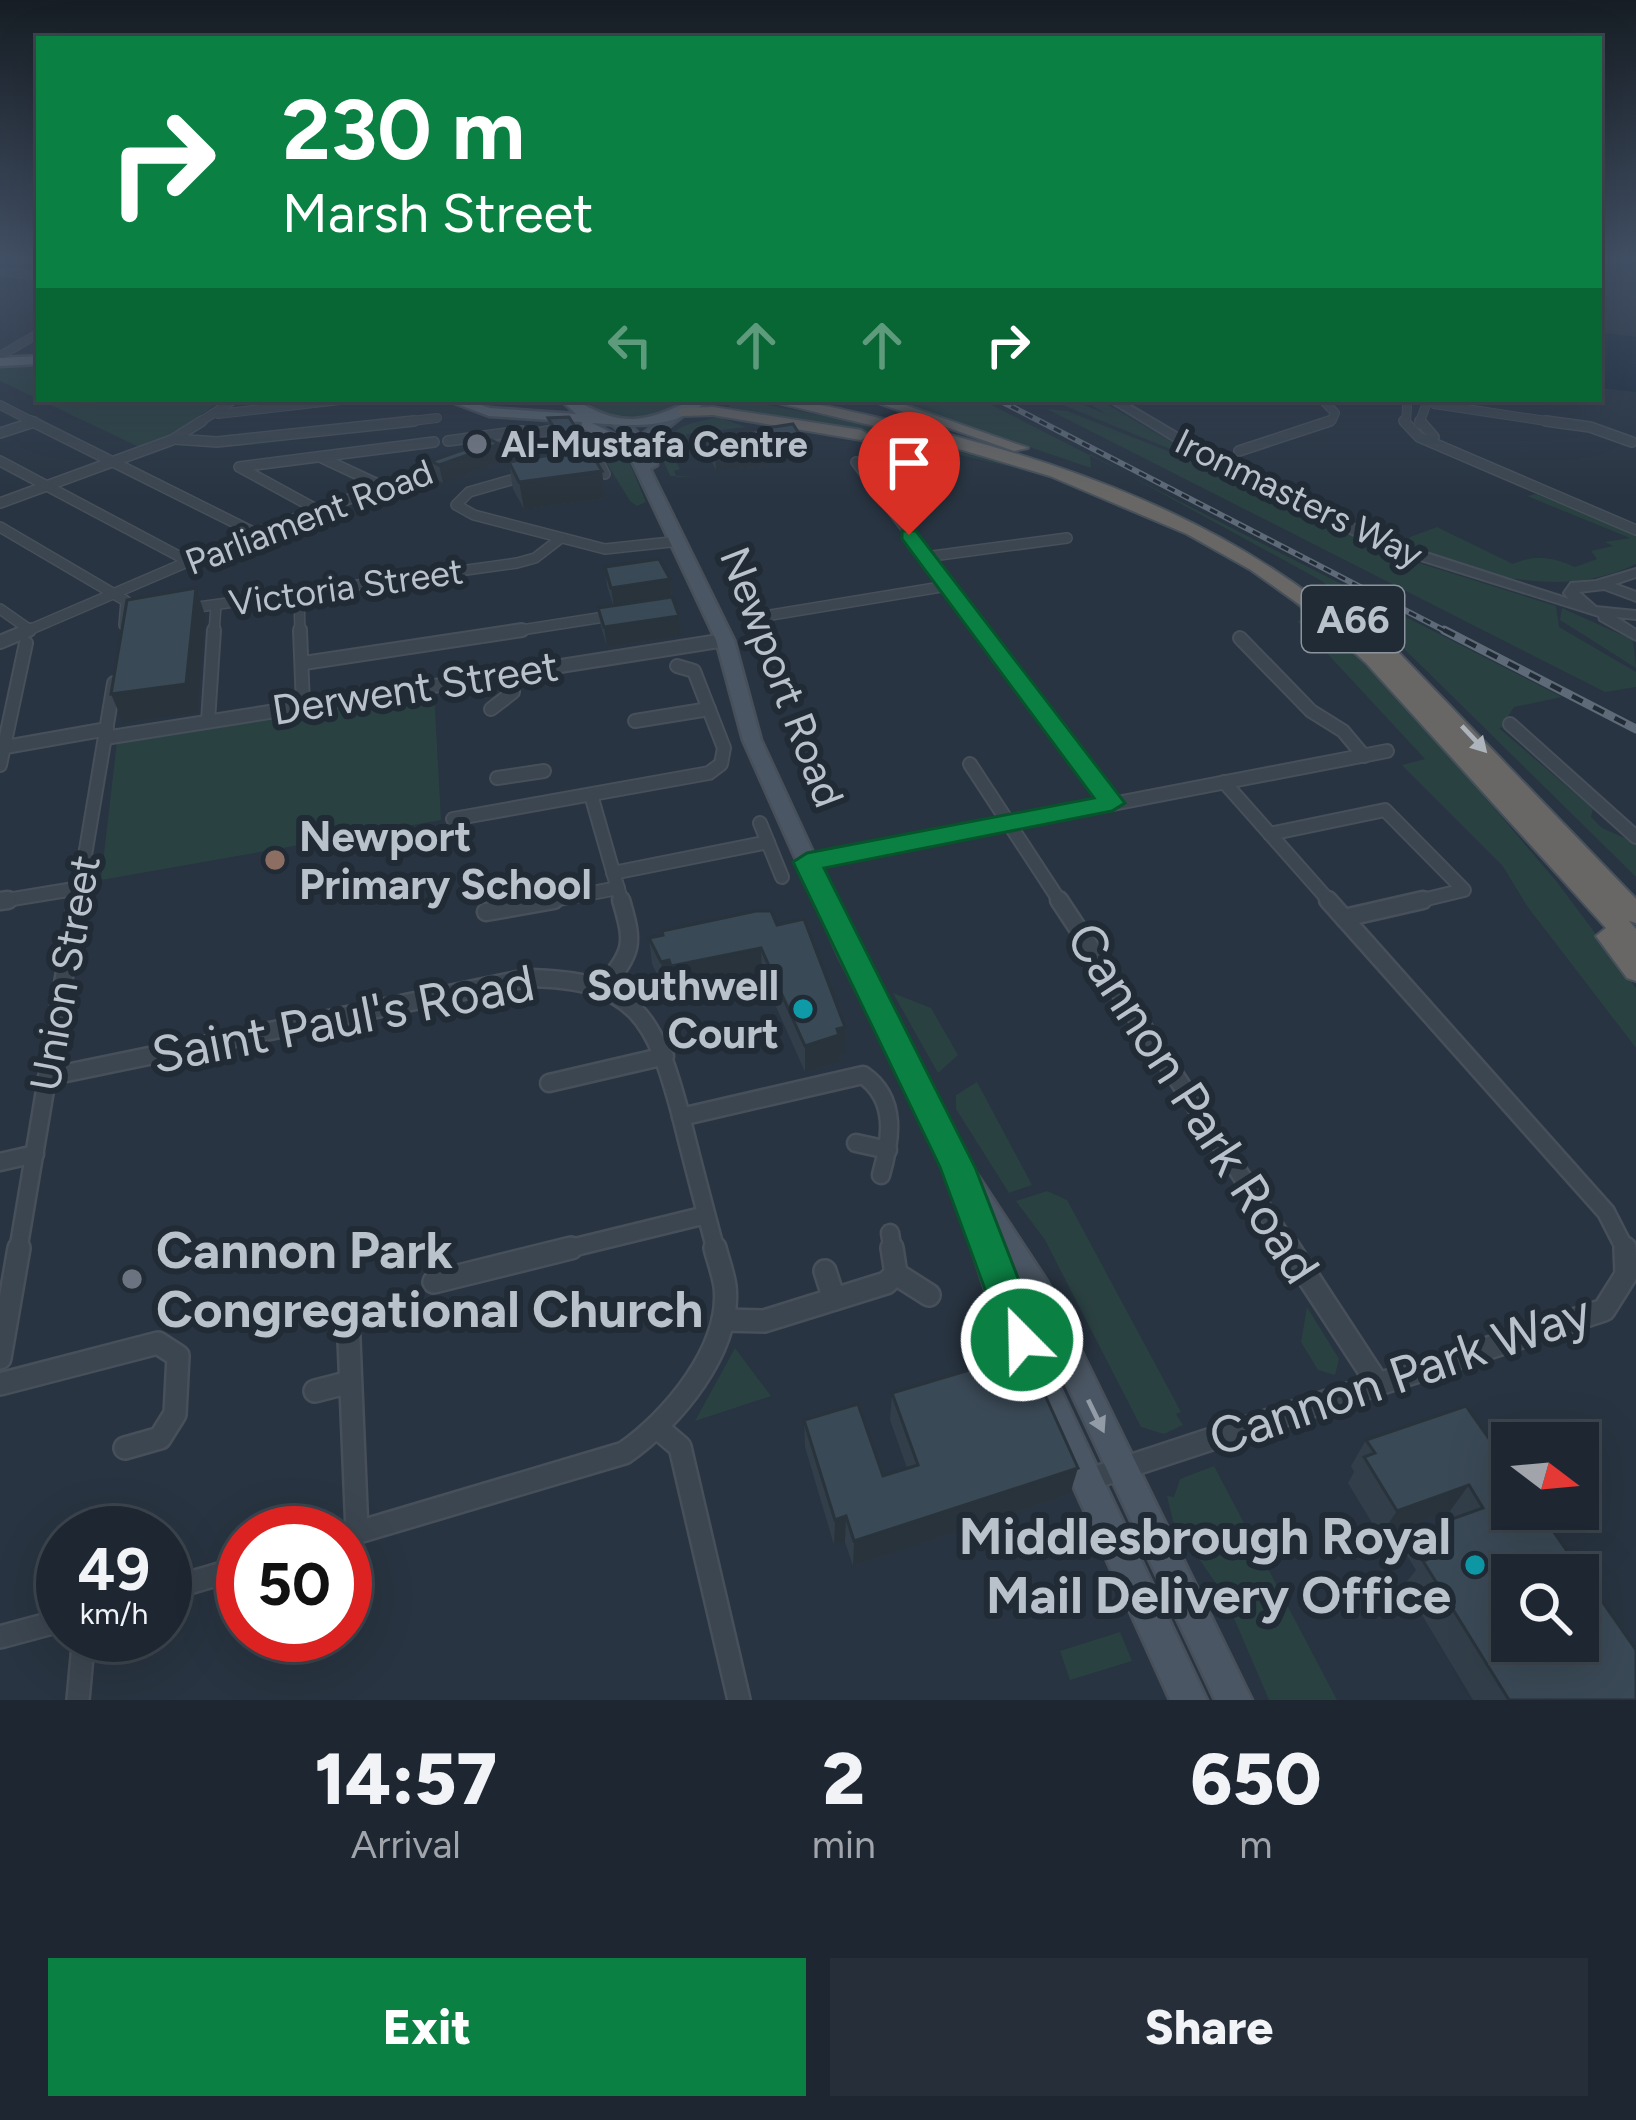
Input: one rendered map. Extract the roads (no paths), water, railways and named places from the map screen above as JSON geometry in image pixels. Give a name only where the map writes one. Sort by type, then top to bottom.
[{"type":"highway","name":"A66","points":[[792,402],[968,439],[1145,498]]},
{"type":"highway","name":"A66","points":[[811,402],[1023,465],[1122,500],[1207,538],[1265,572],[1345,631],[1636,914]]},
{"type":"highway","name":"A66","points":[[884,402],[958,425],[1145,498],[1253,550],[1335,604],[1392,653],[1636,945]]},
{"type":"highway","points":[[680,414],[720,412],[947,453],[1102,498],[1207,538]]},
{"type":"highway","points":[[1509,791],[1636,896]]},
{"type":"highway","name":"A66","points":[[1509,791],[1636,971]]},
{"type":"main road","points":[[0,359],[36,360]]},
{"type":"main road","points":[[460,402],[489,412],[556,418],[612,421],[680,414]]},
{"type":"main road","points":[[473,402],[523,409],[550,402]]},
{"type":"main road","points":[[566,402],[583,414],[612,421]]},
{"type":"main road","points":[[651,478],[646,440],[698,402]]},
{"type":"main road","points":[[556,418],[603,430],[635,450]]},
{"type":"main road","name":"Newport Road","points":[[612,421],[629,429],[725,640],[741,711],[807,862],[958,1167],[1037,1289],[1234,1700]]},
{"type":"main road","name":"Newport Road","points":[[958,1167],[1003,1298],[1189,1700]]},
{"type":"street","points":[[0,359],[31,339]]},
{"type":"street","points":[[0,503],[174,440],[231,402]]},
{"type":"street","points":[[212,415],[323,402]]},
{"type":"street","name":"Ironmasters Way","points":[[1116,402],[1214,461],[1384,544],[1495,580]]},
{"type":"street","points":[[1239,451],[1332,420],[1335,413],[1325,402]]},
{"type":"street","points":[[1632,442],[1590,428],[1402,403],[1404,422],[1419,437],[1636,526]]},
{"type":"street","points":[[1429,404],[1420,424],[1434,437],[1636,526]]},
{"type":"street","points":[[0,405],[255,532]]},
{"type":"street","points":[[174,440],[217,442],[437,418]]},
{"type":"street","points":[[0,433],[34,422]]},
{"type":"street","points":[[448,441],[524,431],[532,436]]},
{"type":"street","name":"Parliament Road","points":[[0,642],[28,636],[255,532],[532,436],[580,434],[604,472],[588,472]]},
{"type":"street","points":[[316,509],[239,469],[434,442]]},
{"type":"street","points":[[404,446],[446,464]]},
{"type":"street","points":[[318,456],[382,486]]},
{"type":"street","points":[[0,461],[188,561]]},
{"type":"street","points":[[856,462],[1112,803]]},
{"type":"street","points":[[511,480],[469,491],[456,505],[474,515],[605,549],[680,541]]},
{"type":"street","points":[[0,527],[126,602],[122,640]]},
{"type":"street","name":"Victoria Street","points":[[164,611],[517,563],[535,558],[560,538]]},
{"type":"street","points":[[926,557],[1067,538]]},
{"type":"street","points":[[1495,580],[1576,586],[1636,573]]},
{"type":"street","points":[[1495,580],[1601,614],[1636,636]]},
{"type":"street","points":[[1598,584],[1636,592]]},
{"type":"street","points":[[771,615],[947,586]]},
{"type":"street","points":[[1576,586],[1572,598],[1584,608]]},
{"type":"street","points":[[299,595],[303,705]]},
{"type":"street","points":[[208,721],[216,604]]},
{"type":"street","points":[[0,609],[28,636],[0,765]]},
{"type":"street","points":[[125,616],[145,614]]},
{"type":"street","points":[[304,662],[625,614]]},
{"type":"street","points":[[1601,614],[1636,615]]},
{"type":"street","points":[[1240,638],[1364,756]]},
{"type":"street","name":"Derwent Street","points":[[3,746],[208,721],[725,640]]},
{"type":"street","name":"Union Street","points":[[0,1358],[118,663]]},
{"type":"street","points":[[453,819],[709,773],[724,756],[694,671],[677,666]]},
{"type":"street","points":[[491,709],[513,692],[514,671]]},
{"type":"street","points":[[634,722],[709,709]]},
{"type":"street","points":[[1510,724],[1636,837]]},
{"type":"street","points":[[807,862],[1387,751]]},
{"type":"street","name":"Cannon Park Road","points":[[970,764],[1378,1384]]},
{"type":"street","points":[[515,808],[503,777],[544,771]]},
{"type":"street","name":"Cannon Park Way","points":[[1087,1480],[1604,1310],[1626,1292],[1633,1266],[1619,1229],[1606,1212],[1224,782]]},
{"type":"street","points":[[591,795],[632,936],[630,953],[603,989]]},
{"type":"street","points":[[1270,834],[1385,810],[1464,890],[1345,919]]},
{"type":"street","points":[[760,823],[782,877]]},
{"type":"street","points":[[486,912],[768,842]]},
{"type":"street","points":[[0,902],[80,888]]},
{"type":"street","name":"Saint Paul's Road","points":[[47,1077],[527,978],[584,980],[648,1021],[664,1057],[725,1287],[723,1320],[686,1399],[659,1429],[624,1453],[372,1528]]},
{"type":"street","points":[[549,1083],[664,1057]]},
{"type":"street","points":[[681,1117],[863,1076],[873,1082],[894,1130],[881,1175]]},
{"type":"street","points":[[570,1078],[575,1100]]},
{"type":"street","points":[[856,1143],[888,1150]]},
{"type":"street","points":[[0,1162],[34,1154]]},
{"type":"street","points":[[434,1282],[706,1215]]},
{"type":"street","points":[[890,1233],[896,1274],[928,1295]]},
{"type":"street","points":[[825,1270],[834,1299]]},
{"type":"street","points":[[723,1320],[764,1322],[886,1283],[896,1274]]},
{"type":"street","points":[[347,1316],[351,1506]]},
{"type":"street","points":[[0,1384],[158,1343],[178,1355],[175,1414],[160,1438],[125,1448]]},
{"type":"street","points":[[315,1391],[350,1382]]},
{"type":"street","points":[[659,1429],[680,1447],[740,1700]]},
{"type":"street","points":[[0,1637],[36,1627]]},
{"type":"street","points":[[78,1700],[82,1662]]},
{"type":"water","points":[[1602,339],[1636,339],[1636,392],[1602,388]]},
{"type":"railway","points":[[1003,402],[1449,633]]},
{"type":"railway","points":[[1444,630],[1636,729]]},
{"type":"place","name":"Al-Mustafa Centre","points":[[477,444]]},
{"type":"place","name":"Newport Primary School","points":[[275,860]]},
{"type":"place","name":"Southwell Court","points":[[803,1009]]},
{"type":"place","name":"Cannon Park Congregational Church","points":[[132,1279]]},
{"type":"place","name":"Middlesbrough Royal Mail Delivery Office","points":[[1475,1565]]}]
